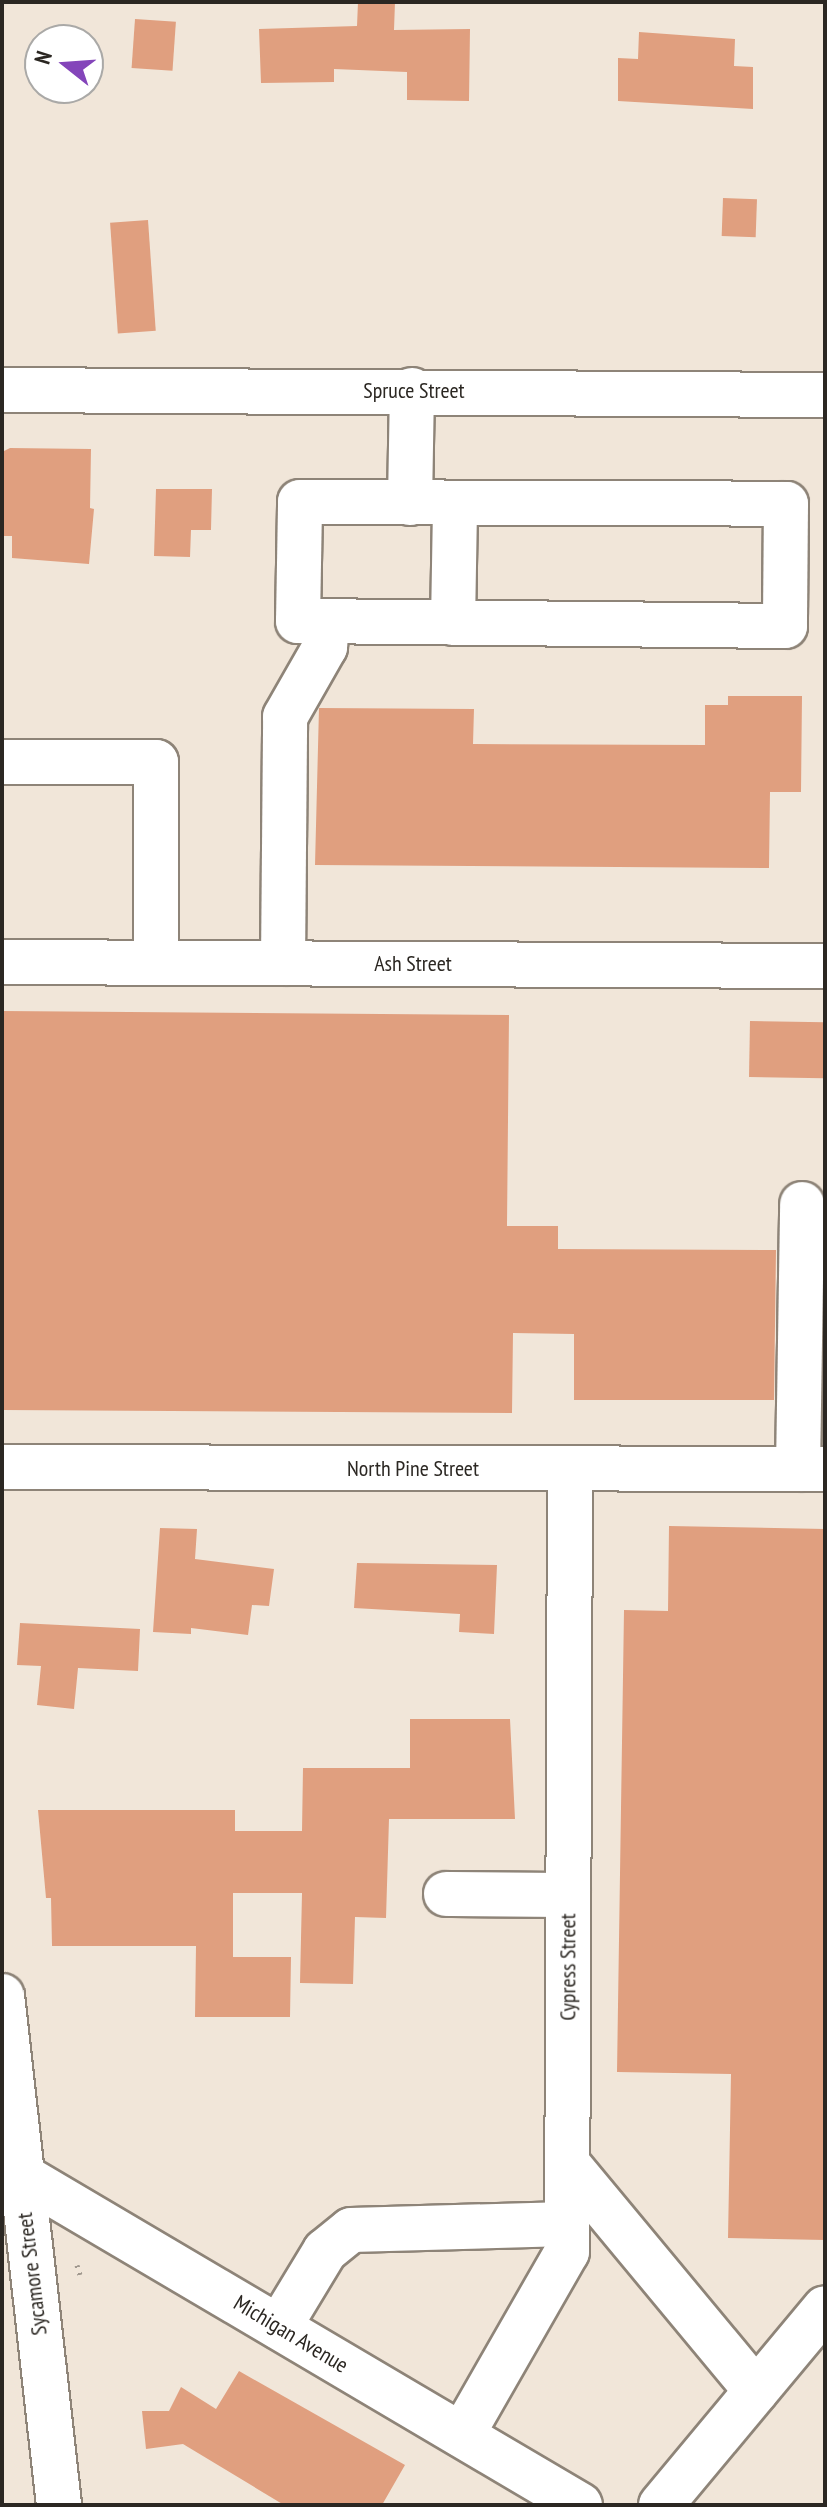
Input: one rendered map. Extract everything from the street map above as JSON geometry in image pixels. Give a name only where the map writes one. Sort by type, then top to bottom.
[{"type":"street","name":"Spruce Street","points":[[2,390],[412,390],[825,395]]},
{"type":"street","points":[[410,503],[412,390]]},
{"type":"street","points":[[300,502],[410,503],[786,504],[785,626],[298,621],[300,502]]},
{"type":"street","points":[[453,623],[455,503]]},
{"type":"street","points":[[283,963],[285,717],[325,647],[327,622]]},
{"type":"street","points":[[2,762],[156,762],[156,963]]},
{"type":"street","name":"Ash Street","points":[[2,962],[825,966]]},
{"type":"street","points":[[802,1204],[812,1469]]},
{"type":"street","name":"North Pine Street","points":[[2,1467],[570,1471],[812,1469]]},
{"type":"street","name":"Cypress Street","points":[[462,2435],[567,2252],[570,1471]]},
{"type":"street","points":[[446,1894],[568,1895]]},
{"type":"street","name":"Sycamore Street","points":[[2,1996],[12,2169],[59,2505]]},
{"type":"street","points":[[567,2163],[756,2391]]},
{"type":"street","name":"Michigan Avenue","points":[[12,2169],[580,2505]]},
{"type":"street","points":[[279,2327],[325,2251],[351,2230],[567,2224]]},
{"type":"street","points":[[661,2505],[824,2310]]},
{"type":"path","points":[[77,2265],[80,2275]]},
{"type":"building","points":[[358,2],[395,2],[394,30],[470,29],[469,101],[407,100],[407,72],[334,69],[334,82],[261,83],[259,29],[357,26]]},
{"type":"building","points":[[135,19],[176,22],[172,71],[132,68]]},
{"type":"building","points":[[639,32],[735,39],[734,66],[753,67],[753,109],[618,101],[618,58],[638,59]]},
{"type":"building","points":[[723,198],[757,199],[756,237],[722,236]]},
{"type":"building","points":[[148,220],[156,331],[118,333],[110,223]]},
{"type":"building","points":[[10,448],[91,449],[90,508],[94,509],[89,564],[12,558],[12,536],[2,536],[2,452]]},
{"type":"building","points":[[156,489],[212,489],[211,530],[191,530],[190,557],[154,556]]},
{"type":"building","points":[[728,696],[802,696],[801,792],[770,792],[769,868],[315,865],[319,708],[474,709],[473,744],[705,745],[705,705],[728,705]]},
{"type":"building","points":[[2,1011],[509,1015],[507,1226],[558,1226],[558,1249],[776,1250],[774,1400],[574,1400],[574,1334],[513,1333],[512,1413],[2,1410]]},
{"type":"building","points":[[750,1021],[825,1022],[824,1078],[749,1077]]},
{"type":"building","points":[[669,1526],[825,1529],[825,2240],[728,2238],[731,2074],[617,2072],[624,1610],[668,1611]]},
{"type":"building","points":[[160,1528],[197,1529],[195,1559],[274,1569],[269,1606],[252,1605],[248,1635],[191,1628],[191,1634],[153,1632]]},
{"type":"building","points":[[357,1563],[497,1565],[494,1634],[459,1632],[460,1614],[354,1608]]},
{"type":"building","points":[[20,1623],[140,1629],[138,1671],[78,1668],[74,1709],[37,1705],[41,1666],[17,1665]]},
{"type":"building","points":[[410,1719],[510,1719],[515,1819],[389,1819],[386,1918],[355,1917],[353,1984],[300,1983],[302,1893],[233,1893],[233,1957],[291,1957],[290,2017],[195,2017],[196,1946],[52,1946],[51,1898],[46,1898],[38,1810],[235,1810],[235,1831],[302,1831],[303,1768],[410,1768]]},
{"type":"building","points":[[239,2371],[405,2465],[382,2505],[284,2505],[183,2444],[146,2449],[142,2411],[169,2411],[181,2387],[216,2409]]}]
